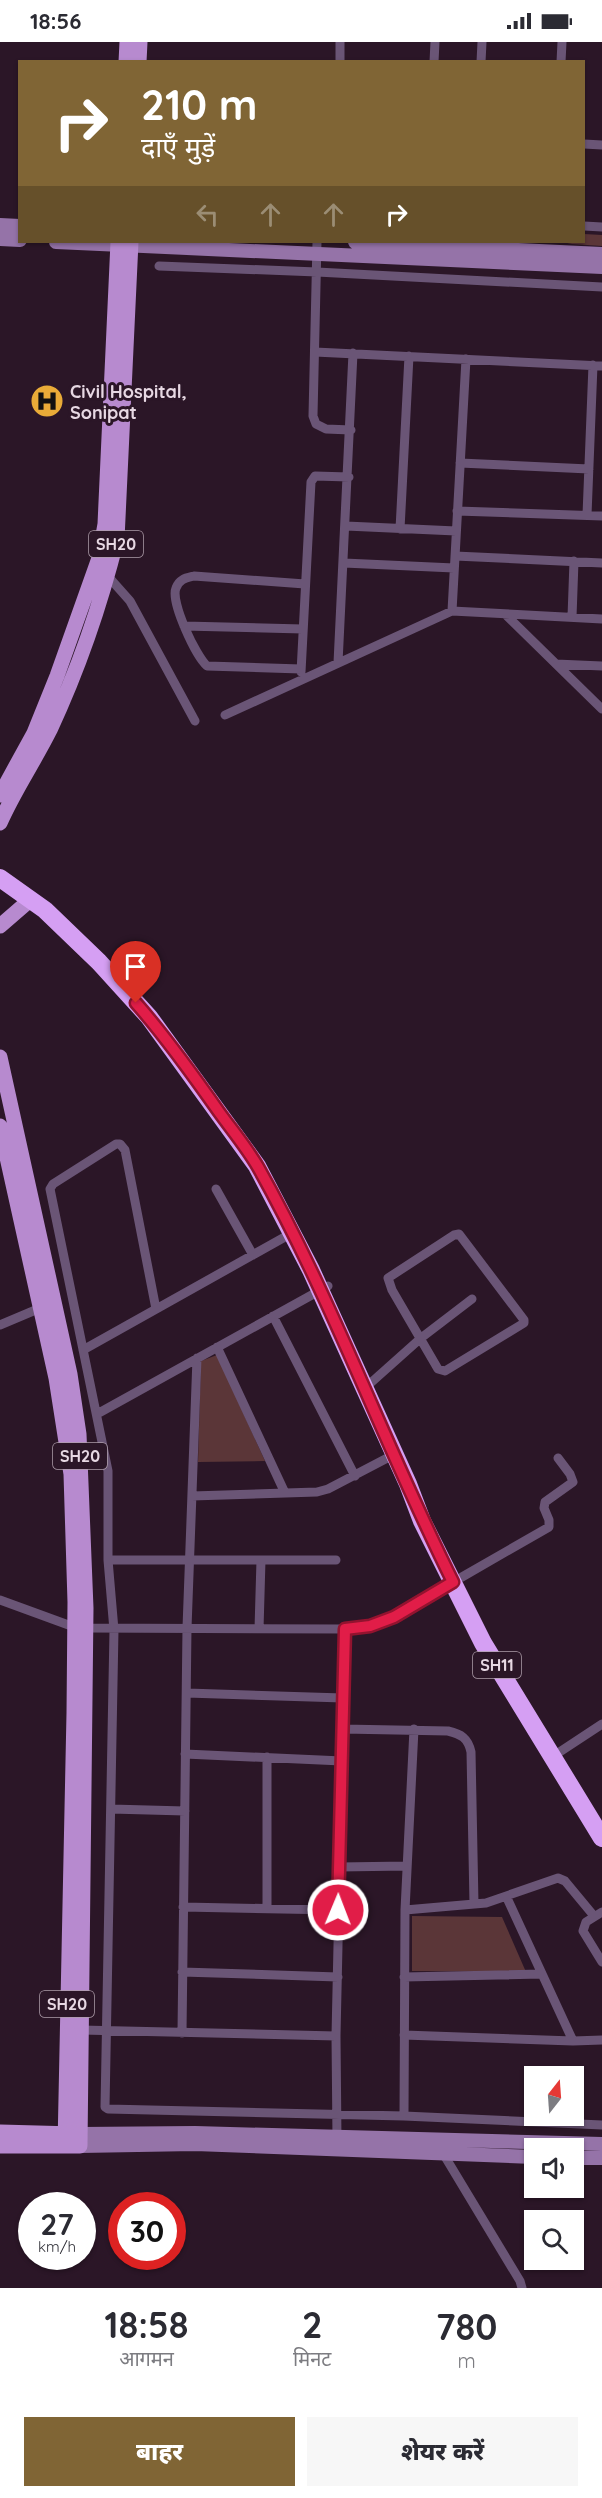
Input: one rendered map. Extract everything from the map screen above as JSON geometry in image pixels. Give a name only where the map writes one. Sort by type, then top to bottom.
[{"type":"highway","name":"SH11","points":[[0,868],[50,903],[106,955],[156,1012],[265,1161],[458,1579],[493,1638],[602,1838]]},
{"type":"highway","name":"SH11","points":[[0,878],[45,910],[99,962],[149,1017],[257,1166],[292,1233],[315,1267]]},
{"type":"highway","name":"SH11","points":[[368,1385],[394,1454],[419,1498]]},
{"type":"highway","name":"SH11","points":[[557,1754],[602,1818]]},
{"type":"main road","points":[[126,60],[127,42]]},
{"type":"main road","points":[[139,60],[140,42]]},
{"type":"main road","name":"SH20","points":[[0,795],[34,733],[117,539],[120,502],[124,243]]},
{"type":"main road","name":"SH20","points":[[0,823],[50,728],[74,670],[102,572]]},
{"type":"main road","points":[[0,926],[30,900]]},
{"type":"main road","name":"SH20","points":[[0,1057],[47,1305],[71,1474],[80,1627],[81,2030],[72,2140]]},
{"type":"main road","name":"SH20","points":[[0,1126],[47,1305]]},
{"type":"main road","name":"SH20","points":[[72,2140],[72,1862],[80,1627]]},
{"type":"main road","points":[[0,2132],[72,2140]]},
{"type":"main road","points":[[0,2146],[72,2140]]},
{"type":"street","points":[[340,42],[340,60]]},
{"type":"street","points":[[434,60],[435,42]]},
{"type":"street","points":[[481,60],[482,42]]},
{"type":"street","points":[[561,60],[562,42]]},
{"type":"street","points":[[585,144],[602,145]]},
{"type":"street","points":[[0,225],[18,226]]},
{"type":"street","points":[[585,226],[602,227]]},
{"type":"street","points":[[0,239],[18,240]]},
{"type":"street","points":[[124,243],[552,252],[602,267]]},
{"type":"street","points":[[375,243],[602,254]]},
{"type":"street","points":[[317,248],[313,416],[316,424],[326,429],[351,430]]},
{"type":"street","points":[[159,266],[602,287]]},
{"type":"street","points":[[315,352],[598,365],[587,516]]},
{"type":"street","points":[[339,663],[353,353]]},
{"type":"street","points":[[400,529],[409,356]]},
{"type":"street","points":[[452,612],[466,359]]},
{"type":"street","points":[[460,463],[589,469]]},
{"type":"street","points":[[301,681],[312,479],[315,476],[349,477]]},
{"type":"street","points":[[457,510],[602,516]]},
{"type":"street","points":[[346,526],[456,531]]},
{"type":"street","points":[[455,556],[602,563]]},
{"type":"street","points":[[572,617],[574,561]]},
{"type":"street","points":[[344,563],[454,568]]},
{"type":"street","points":[[102,572],[130,601],[195,721]]},
{"type":"street","points":[[301,669],[207,666],[184,626],[175,601],[175,589],[182,579],[194,576],[305,584]]},
{"type":"street","points":[[225,715],[452,612],[602,619]]},
{"type":"street","points":[[505,614],[602,709]]},
{"type":"street","points":[[184,626],[303,629]]},
{"type":"street","points":[[556,664],[602,666]]},
{"type":"street","points":[[156,1309],[125,1150],[120,1144],[116,1144],[53,1184],[50,1189],[108,1471],[108,1560],[114,1630],[108,2031],[104,2103],[106,2108],[404,2116],[602,2125]]},
{"type":"street","points":[[216,1189],[253,1255]]},
{"type":"street","points":[[83,1350],[292,1233]]},
{"type":"street","points":[[454,1234],[459,1234],[524,1323],[445,1371],[438,1368],[421,1338],[392,1290],[388,1278],[454,1234]]},
{"type":"street","points":[[97,1414],[324,1288]]},
{"type":"street","points":[[368,1385],[421,1338],[472,1299]]},
{"type":"street","points":[[0,1325],[47,1305]]},
{"type":"street","points":[[273,1316],[355,1476]]},
{"type":"street","points":[[217,1347],[285,1493]]},
{"type":"street","points":[[182,2033],[187,1628],[197,1358]]},
{"type":"street","points":[[192,1496],[317,1492],[355,1476],[394,1454]]},
{"type":"street","points":[[0,1600],[80,1627],[114,1630],[345,1629],[370,1626],[394,1617],[549,1527],[544,1508],[545,1502],[573,1482],[558,1458]]},
{"type":"street","points":[[108,1560],[336,1560]]},
{"type":"street","points":[[259,1629],[261,1560]]},
{"type":"street","points":[[337,2144],[336,2036],[345,1629]]},
{"type":"street","points":[[187,1693],[343,1698]]},
{"type":"street","points":[[557,1754],[602,1724]]},
{"type":"street","points":[[343,1729],[448,1731],[464,1737],[469,1742],[474,1904]]},
{"type":"street","points":[[404,2116],[405,1910],[414,1730]]},
{"type":"street","points":[[185,1754],[342,1761]]},
{"type":"street","points":[[267,1757],[267,1908]]},
{"type":"street","points":[[111,1809],[185,1811]]},
{"type":"street","points":[[339,1867],[407,1866]]},
{"type":"street","points":[[405,1910],[474,1904],[507,1898],[558,1878],[565,1881],[598,1914],[583,1926],[583,1931],[602,1962]]},
{"type":"street","points":[[507,1898],[573,2041]]},
{"type":"street","points":[[183,1907],[338,1910]]},
{"type":"street","points":[[182,1972],[338,1977]]},
{"type":"street","points":[[404,1977],[542,1974]]},
{"type":"street","points":[[81,2030],[336,2036]]},
{"type":"street","points":[[404,2035],[602,2040]]},
{"type":"street","points":[[72,2140],[195,2133],[444,2154],[524,2157]]},
{"type":"street","points":[[337,2144],[602,2144]]},
{"type":"street","points":[[444,2154],[520,2280],[522,2288]]},
{"type":"street","points":[[584,2158],[602,2158]]},
{"type":"shaded area","points":[[585,234],[602,235],[602,246],[567,243],[585,243]]},
{"type":"shaded area","points":[[217,1355],[265,1461],[198,1462],[201,1361]]},
{"type":"shaded area","points":[[412,1916],[502,1917],[526,1972],[412,1971]]},
{"type":"place","name":"Civil Hospital, Sonipat","points":[[47,401]]},
{"type":"route","points":[[136,1003],[194,1076],[257,1166],[311,1270],[408,1484],[422,1521],[453,1582],[394,1617],[370,1626],[345,1629],[338,1910]]}]
